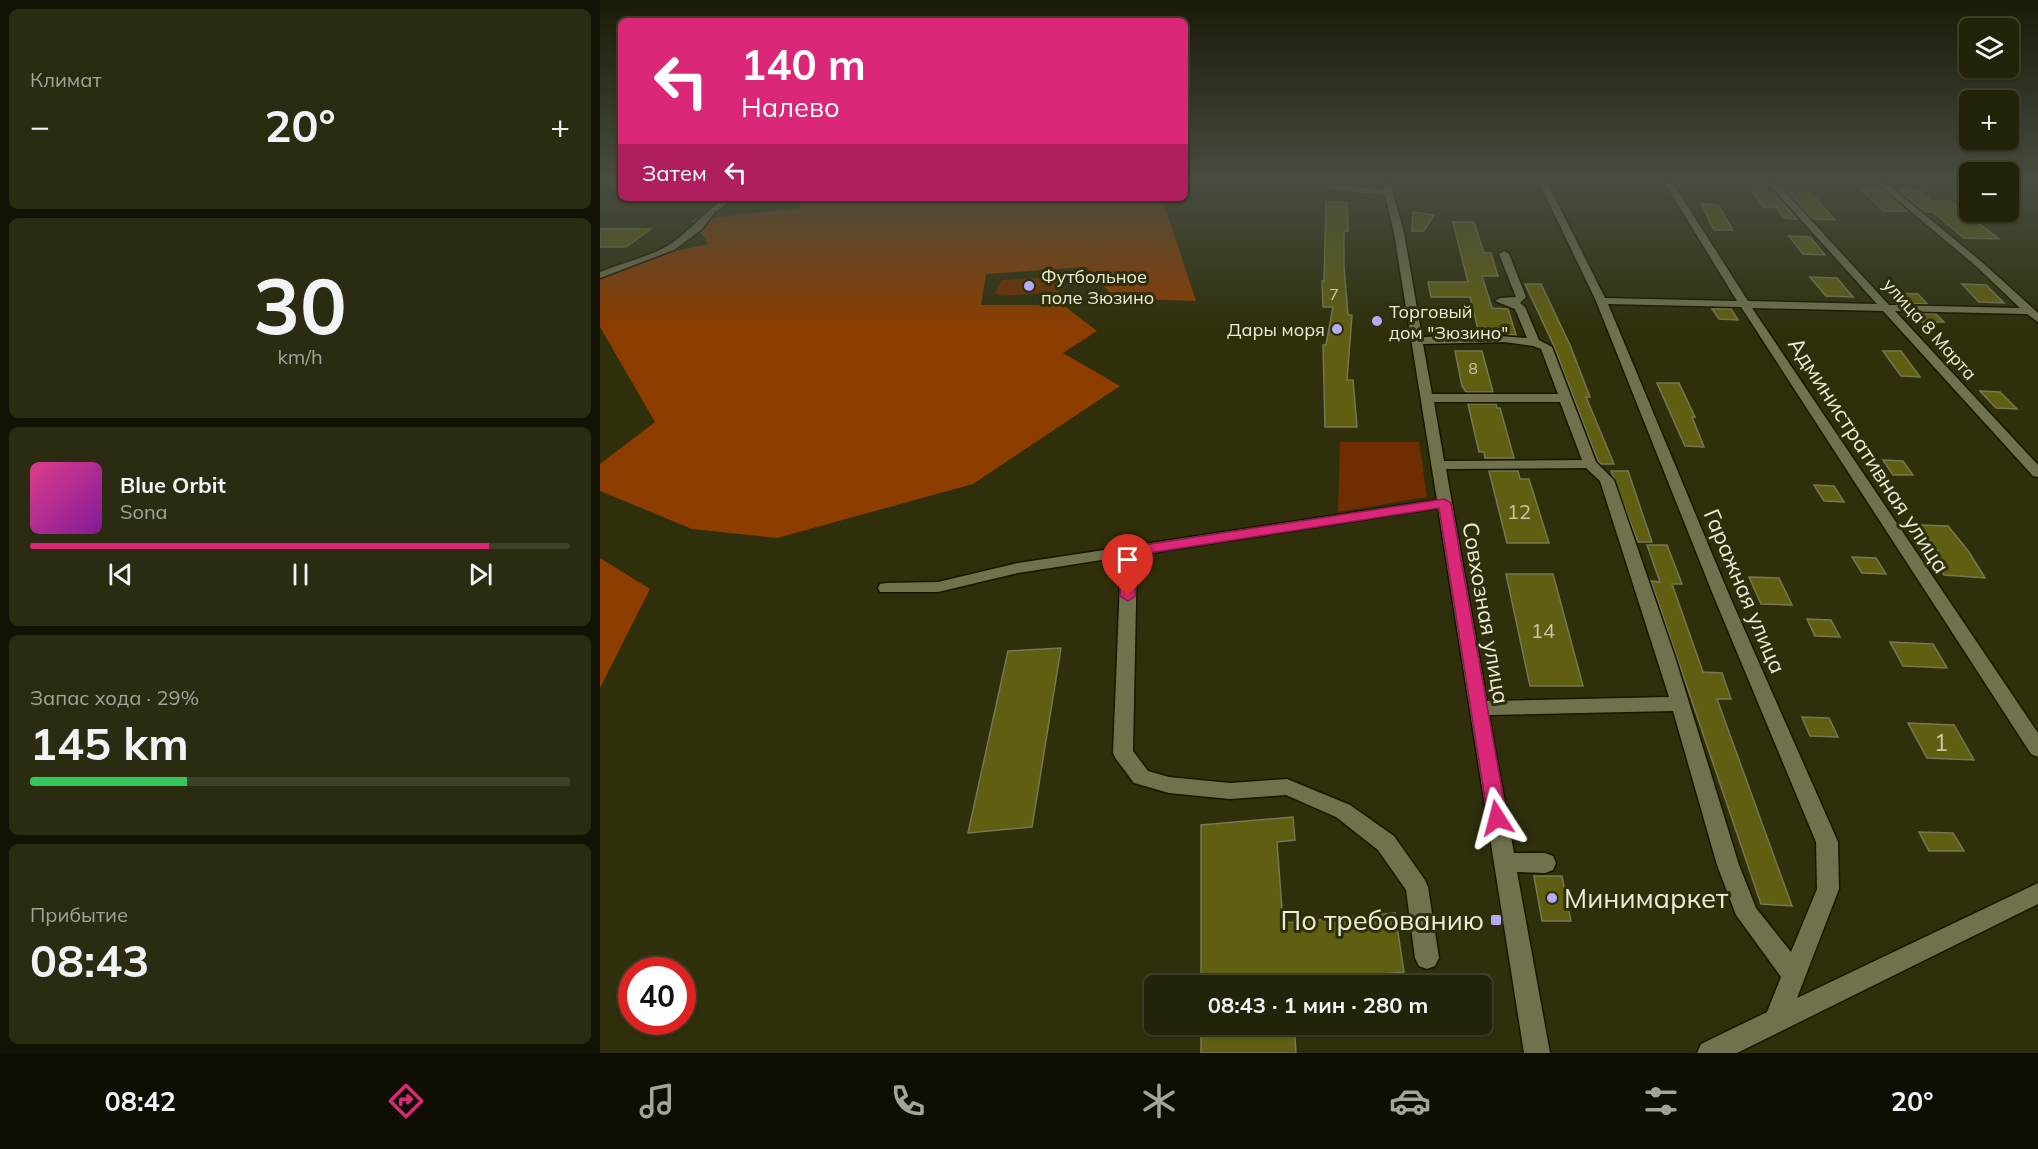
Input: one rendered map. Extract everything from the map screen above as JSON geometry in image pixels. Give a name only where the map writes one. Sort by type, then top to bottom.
[{"type":"street","points":[[600,275],[671,248],[693,231]]},
{"type":"street","name":"Совхозная улица","points":[[1399,231],[1537,1053]]},
{"type":"street","name":"Гаражная улица","points":[[1567,231],[1601,301],[1722,597],[1827,842],[1828,889],[1775,1023]]},
{"type":"street","name":"Административная улица","points":[[1699,231],[2038,749]]},
{"type":"street","name":"улица 8 Марта","points":[[1817,231],[2038,473]]},
{"type":"street","points":[[1940,231],[1980,264],[2034,315]]},
{"type":"street","points":[[1504,254],[1521,297],[1519,300],[1506,301],[1520,307],[1534,342]]},
{"type":"street","points":[[1601,301],[1888,308],[2034,315]]},
{"type":"street","points":[[1417,341],[1522,340],[1546,347],[1590,464],[1607,480],[1680,705],[1728,865],[1747,915],[1794,974]]},
{"type":"street","points":[[1427,398],[1566,398]]},
{"type":"street","points":[[1438,465],[1590,464]]},
{"type":"street","points":[[886,588],[938,587],[1018,568],[1444,503]]},
{"type":"street","points":[[1129,551],[1123,753],[1141,777],[1169,785],[1230,790],[1287,787],[1342,811],[1386,843],[1417,887],[1427,958]]},
{"type":"street","points":[[1479,708],[1680,705]]},
{"type":"street","points":[[1505,862],[1545,863]]},
{"type":"street","points":[[1710,1053],[2038,893]]},
{"type":"shaded area","points":[[699,231],[1173,231],[1196,301],[1115,298],[1086,267],[986,274],[981,305],[1063,305],[1097,331],[1063,353],[1120,386],[973,484],[777,538],[692,529],[600,491],[600,464],[655,422],[600,327],[600,274],[623,262],[709,244]]},
{"type":"shaded area","name":"Футбольное поле Зюзино","points":[[1062,278],[1058,292],[1001,296],[995,293],[1002,280]]},
{"type":"shaded area","points":[[1340,442],[1419,442],[1427,497],[1338,512]]},
{"type":"shaded area","points":[[600,558],[650,589],[600,688]]},
{"type":"building","points":[[600,231],[648,231],[626,247],[600,247]]},
{"type":"building","points":[[1325,231],[1344,231],[1348,315],[1352,315],[1347,380],[1353,380],[1357,427],[1325,427],[1323,345],[1326,345],[1333,307],[1323,307],[1322,281],[1324,281]]},
{"type":"building","points":[[1455,231],[1477,231],[1484,253],[1491,253],[1498,276],[1482,276],[1492,308],[1508,309],[1516,335],[1479,333],[1470,297],[1431,297],[1428,282],[1468,282]]},
{"type":"building","points":[[1956,231],[1989,231],[1999,239],[1964,238]]},
{"type":"building","points":[[1789,236],[1810,237],[1825,255],[1803,254]]},
{"type":"building","points":[[1810,277],[1837,278],[1853,297],[1826,296]]},
{"type":"building","points":[[1525,284],[1541,284],[1570,345],[1590,397],[1586,397],[1614,464],[1601,464],[1598,461],[1554,346]]},
{"type":"building","points":[[1962,284],[1986,285],[2004,303],[1979,302]]},
{"type":"building","points":[[1895,293],[1918,294],[1927,304],[1904,303]]},
{"type":"building","points":[[1712,309],[1731,309],[1738,320],[1719,319]]},
{"type":"building","points":[[1914,314],[1936,314],[1944,322],[1921,322]]},
{"type":"building","points":[[1455,351],[1482,351],[1493,392],[1466,392],[1462,386]]},
{"type":"building","points":[[1883,351],[1901,351],[1920,377],[1901,376]]},
{"type":"building","points":[[1657,383],[1679,383],[1695,417],[1692,417],[1704,447],[1685,446]]},
{"type":"building","points":[[1980,391],[2000,392],[2017,409],[1996,408]]},
{"type":"building","points":[[1468,404],[1496,404],[1497,408],[1500,408],[1514,458],[1485,458],[1484,452],[1479,452]]},
{"type":"building","points":[[1883,460],[1903,461],[1913,475],[1893,475]]},
{"type":"building","points":[[1489,471],[1518,471],[1520,479],[1529,479],[1549,543],[1507,543]]},
{"type":"building","points":[[1611,471],[1628,471],[1652,542],[1638,542]]},
{"type":"building","points":[[1814,485],[1834,486],[1844,502],[1824,501]]},
{"type":"building","points":[[1920,525],[1948,526],[1969,552],[1985,578],[1944,575],[1931,553],[1940,554]]},
{"type":"building","points":[[1647,545],[1667,545],[1682,584],[1672,584],[1703,672],[1722,673],[1731,699],[1717,699],[1792,906],[1761,904],[1651,581],[1660,582]]},
{"type":"building","points":[[1852,557],[1876,558],[1886,574],[1862,573]]},
{"type":"building","points":[[1506,574],[1553,574],[1583,686],[1530,686]]},
{"type":"building","points":[[1749,577],[1779,578],[1792,605],[1761,604]]},
{"type":"building","points":[[1807,619],[1831,620],[1840,637],[1815,636]]},
{"type":"building","points":[[1890,642],[1933,644],[1947,668],[1903,666]]},
{"type":"building","points":[[1061,648],[1032,827],[968,833],[1008,651]]},
{"type":"building","points":[[1802,717],[1829,718],[1838,737],[1810,736]]},
{"type":"building","points":[[1908,723],[1954,725],[1974,760],[1927,758]]},
{"type":"building","points":[[1293,817],[1295,840],[1277,842],[1283,923],[1395,913],[1404,972],[1373,975],[1201,975],[1201,825]]},
{"type":"building","points":[[1919,832],[1953,833],[1964,851],[1929,851]]},
{"type":"building","name":"Минимаркет","points":[[1534,876],[1562,876],[1571,921],[1542,921]]},
{"type":"building","points":[[1201,1035],[1295,1035],[1296,1053],[1201,1053]]},
{"type":"place","name":"Футбольное поле Зюзино","points":[[1029,286]]},
{"type":"place","name":"Торговый дом \"Зюзино\"","points":[[1377,321]]},
{"type":"place","name":"Дары моря","points":[[1337,329]]},
{"type":"place","name":"Минимаркет","points":[[1552,898]]},
{"type":"place","name":"По требованию","points":[[1496,920]]},
{"type":"route","points":[[1128,596],[1129,551],[1444,503],[1497,818]]}]
